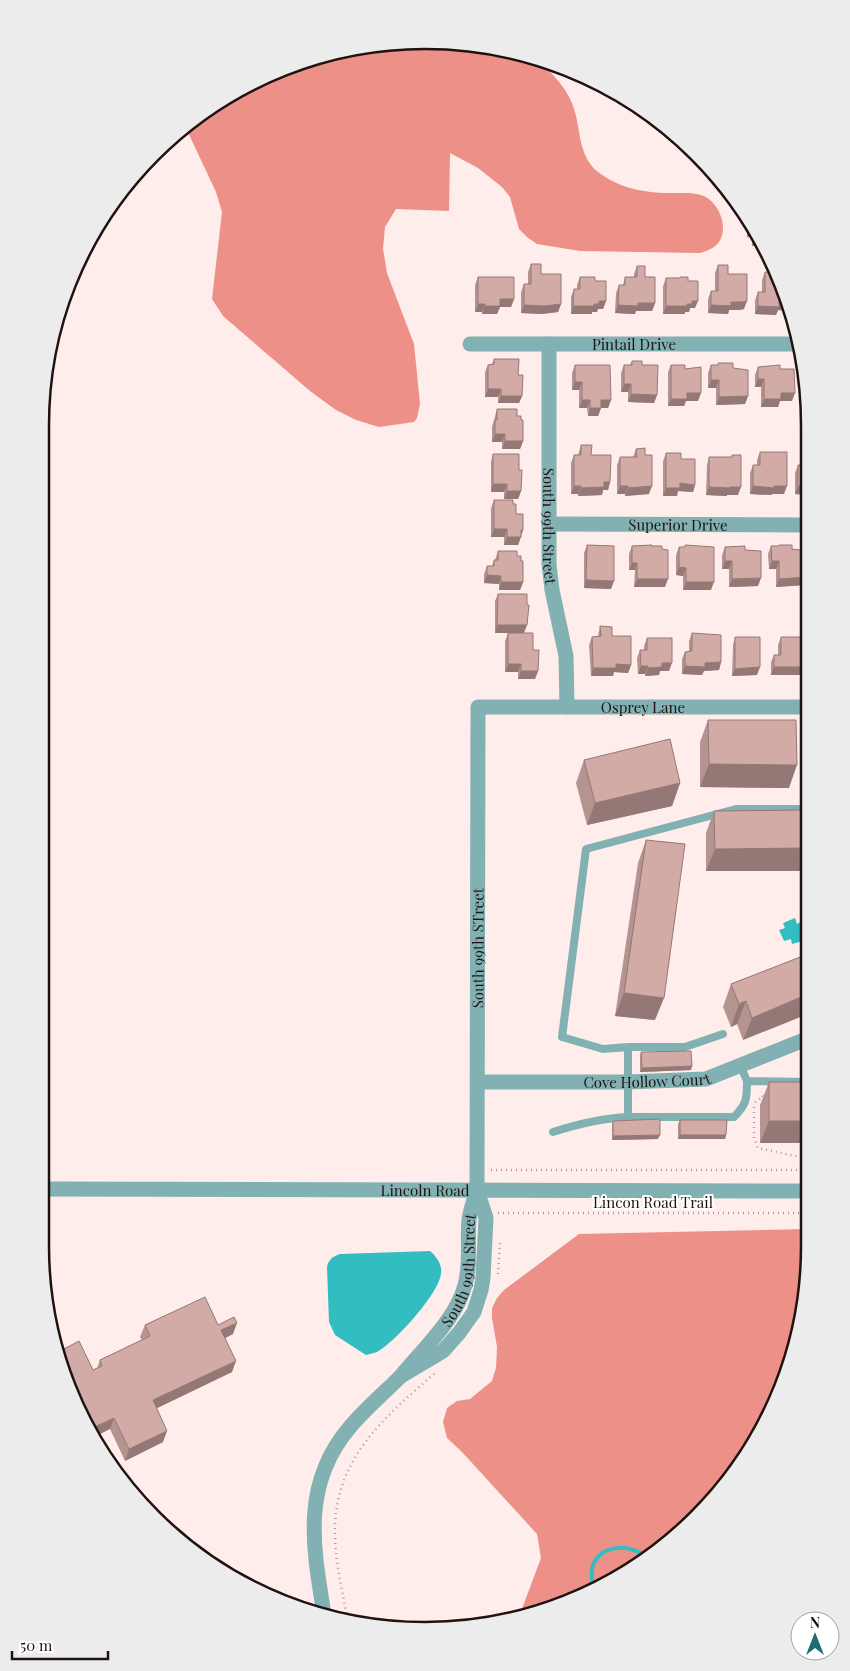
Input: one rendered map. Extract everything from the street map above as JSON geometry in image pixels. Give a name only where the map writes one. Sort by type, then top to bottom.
[{"type":"street","name":"Pintail Drive","points":[[470,344],[792,344]]},
{"type":"street","name":"South 99th Street","points":[[549,344],[549,573],[566,656],[567,707]]},
{"type":"street","name":"Superior Drive","points":[[548,524],[801,525]]},
{"type":"street","name":"Osprey Lane","points":[[478,707],[801,707]]},
{"type":"street","name":"South 99th STreet","points":[[477,1190],[478,707]]},
{"type":"street","name":"Cove Hollow Court","points":[[478,1082],[628,1082],[706,1079],[801,1041]]},
{"type":"street","name":"Lincoln Road","points":[[49,1190],[801,1191]]},
{"type":"street","name":"South 99th Street","points":[[323,1608],[313,1530],[317,1494],[322,1476],[338,1443],[350,1427],[401,1376],[444,1325],[456,1306],[465,1286],[468,1264],[469,1218],[477,1190]]},
{"type":"lane","points":[[723,1034],[685,1047],[603,1049],[562,1037],[586,848],[736,809],[801,808]]},
{"type":"lane","points":[[628,1047],[628,1117]]},
{"type":"lane","points":[[552,1132],[592,1120],[609,1118],[734,1117],[743,1108],[747,1099],[747,1081],[740,1065]]},
{"type":"lane","points":[[747,1081],[801,1082]]},
{"type":"path","points":[[760,1092],[763,1097]]},
{"type":"path","points":[[767,1095],[754,1102],[754,1138],[756,1146],[761,1149],[801,1157]]},
{"type":"path","points":[[491,1170],[801,1170]]},
{"type":"path","name":"Lincon Road Trail","points":[[498,1213],[801,1213]]},
{"type":"path","points":[[497,1280],[500,1240]]},
{"type":"path","points":[[347,1614],[335,1529],[339,1499],[346,1478],[357,1453],[381,1423],[394,1408],[438,1371]]},
{"type":"shaded area","points":[[400,50],[450,50],[498,56],[548,70],[561,84],[571,101],[583,151],[598,172],[623,186],[651,192],[692,193],[704,196],[718,210],[723,223],[723,229],[719,242],[700,253],[580,251],[537,244],[519,229],[510,197],[502,187],[478,168],[450,153],[449,211],[396,209],[385,227],[383,249],[387,273],[414,344],[420,404],[417,418],[414,422],[379,427],[356,420],[336,410],[310,391],[223,316],[212,299],[222,212],[216,192],[188,133],[237,99],[281,77],[352,56]]},
{"type":"shaded area","points":[[801,1229],[798,1295],[788,1343],[773,1390],[738,1455],[708,1494],[673,1529],[634,1559],[613,1572],[569,1594],[522,1609],[541,1558],[537,1534],[447,1438],[443,1422],[447,1408],[457,1401],[470,1399],[492,1381],[496,1368],[497,1347],[492,1308],[497,1298],[504,1290],[579,1234]]},
{"type":"water","points":[[795,918],[797,924],[801,922],[801,942],[792,944],[791,939],[784,941],[779,930],[785,928],[783,923]]},
{"type":"water","points":[[430,1251],[436,1257],[441,1270],[437,1286],[423,1307],[385,1347],[377,1352],[366,1355],[335,1335],[329,1322],[327,1267],[331,1259],[340,1254]]},
{"type":"building","points":[[531,264],[541,264],[541,274],[561,274],[561,304],[545,306],[524,305],[524,284],[531,284]]},
{"type":"building","points":[[718,265],[728,265],[728,274],[747,274],[747,301],[731,302],[731,306],[711,305],[711,291],[718,291]]},
{"type":"building","points":[[637,266],[645,266],[645,277],[655,277],[655,303],[638,303],[638,306],[618,305],[619,285],[625,285],[625,277],[637,277]]},
{"type":"building","points":[[765,272],[768,272],[780,302],[779,307],[758,306],[758,292],[765,292]]},
{"type":"building","points":[[478,277],[514,277],[514,299],[500,299],[500,306],[478,304]]},
{"type":"building","points":[[580,277],[595,277],[595,281],[606,281],[606,301],[599,301],[599,304],[594,304],[594,306],[573,306],[574,289],[580,289]]},
{"type":"building","points":[[688,277],[688,281],[698,281],[698,301],[692,301],[692,304],[687,304],[687,306],[666,306],[666,278]]},
{"type":"building","points":[[494,359],[519,359],[518,375],[523,375],[522,396],[501,396],[501,389],[488,389],[488,365],[494,364]]},
{"type":"building","points":[[632,361],[642,361],[642,365],[658,365],[657,395],[631,394],[631,384],[624,384],[624,365],[632,365]]},
{"type":"building","points":[[718,363],[733,363],[733,368],[748,370],[748,396],[719,397],[719,380],[711,380],[711,365],[718,365]]},
{"type":"building","points":[[575,365],[610,365],[611,400],[601,400],[601,408],[590,408],[590,400],[582,400],[582,382],[575,382]]},
{"type":"building","points":[[671,365],[685,365],[685,369],[701,367],[701,393],[687,393],[687,399],[671,399]]},
{"type":"building","points":[[780,365],[780,369],[794,369],[795,393],[781,393],[781,399],[764,399],[764,379],[758,379],[758,367]]},
{"type":"building","points":[[497,409],[517,409],[517,416],[521,416],[521,420],[523,420],[523,441],[505,441],[505,434],[495,434]]},
{"type":"building","points":[[581,445],[592,445],[591,455],[611,455],[610,482],[604,482],[604,487],[581,488],[581,486],[574,486],[574,455],[581,455]]},
{"type":"building","points":[[645,448],[645,455],[652,455],[652,486],[628,488],[628,486],[620,486],[620,457],[637,457],[636,449]]},
{"type":"building","points":[[760,452],[787,452],[787,486],[774,486],[774,488],[753,486],[753,465],[760,465]]},
{"type":"building","points":[[666,453],[681,453],[681,459],[695,459],[695,485],[680,483],[680,488],[666,488]]},
{"type":"building","points":[[493,454],[519,454],[519,470],[522,470],[521,491],[507,491],[507,484],[493,484]]},
{"type":"building","points":[[732,455],[741,455],[741,487],[709,487],[709,457],[732,457]]},
{"type":"building","points":[[798,465],[801,465],[801,486],[798,486]]},
{"type":"building","points":[[494,500],[513,500],[513,504],[516,504],[516,514],[523,514],[521,537],[507,537],[507,529],[494,529]]},
{"type":"building","points":[[587,545],[614,546],[614,581],[586,580]]},
{"type":"building","points":[[685,545],[714,547],[714,582],[686,582],[686,568],[679,567],[679,547],[685,547]]},
{"type":"building","points":[[792,545],[792,549],[801,550],[801,577],[779,579],[779,561],[772,561],[771,546]]},
{"type":"building","points":[[632,546],[662,546],[662,549],[668,550],[668,579],[637,579],[637,563],[632,563]]},
{"type":"building","points":[[745,546],[745,550],[761,551],[761,578],[732,579],[732,561],[725,561],[725,547]]},
{"type":"building","points":[[498,551],[517,551],[517,556],[521,556],[521,561],[523,561],[523,582],[501,582],[501,576],[487,575],[487,566],[494,566],[494,560],[498,560]]},
{"type":"building","points":[[498,594],[527,594],[527,605],[529,605],[527,625],[497,625]]},
{"type":"building","points":[[600,626],[612,627],[612,636],[631,636],[631,665],[616,664],[616,668],[593,668],[592,637],[601,636]]},
{"type":"building","points":[[508,633],[533,633],[533,650],[539,650],[538,671],[521,671],[521,664],[508,664]]},
{"type":"building","points":[[692,633],[721,635],[721,662],[705,663],[705,667],[685,666],[685,652],[692,651]]},
{"type":"building","points":[[735,637],[760,637],[760,667],[735,669]]},
{"type":"building","points":[[781,637],[801,637],[801,667],[774,667],[774,655],[781,655]]},
{"type":"building","points":[[647,638],[672,638],[672,663],[662,663],[662,667],[648,668],[648,666],[641,666],[640,650],[647,650]]},
{"type":"building","points":[[708,720],[796,720],[797,765],[709,764]]},
{"type":"building","points":[[670,739],[680,783],[595,803],[584,760]]},
{"type":"building","points":[[801,810],[801,848],[715,849],[714,811]]},
{"type":"building","points":[[646,840],[685,844],[664,998],[624,993]]},
{"type":"building","points":[[801,957],[801,997],[752,1018],[746,1001],[739,1004],[731,984]]},
{"type":"building","points":[[691,1051],[692,1066],[642,1068],[641,1052]]},
{"type":"building","points":[[769,1082],[801,1082],[801,1121],[769,1121]]},
{"type":"building","points":[[660,1119],[660,1135],[613,1136],[613,1121]]},
{"type":"building","points":[[680,1120],[727,1120],[726,1135],[680,1135]]},
{"type":"building","points":[[205,1297],[218,1325],[234,1317],[237,1323],[221,1330],[236,1361],[153,1400],[167,1431],[129,1449],[114,1418],[95,1427],[77,1390],[64,1349],[79,1341],[93,1370],[102,1366],[100,1360],[150,1336],[145,1325]]},
{"type":"waterway","points":[[592,1582],[593,1565],[603,1553],[616,1548],[623,1548],[641,1554]]}]
